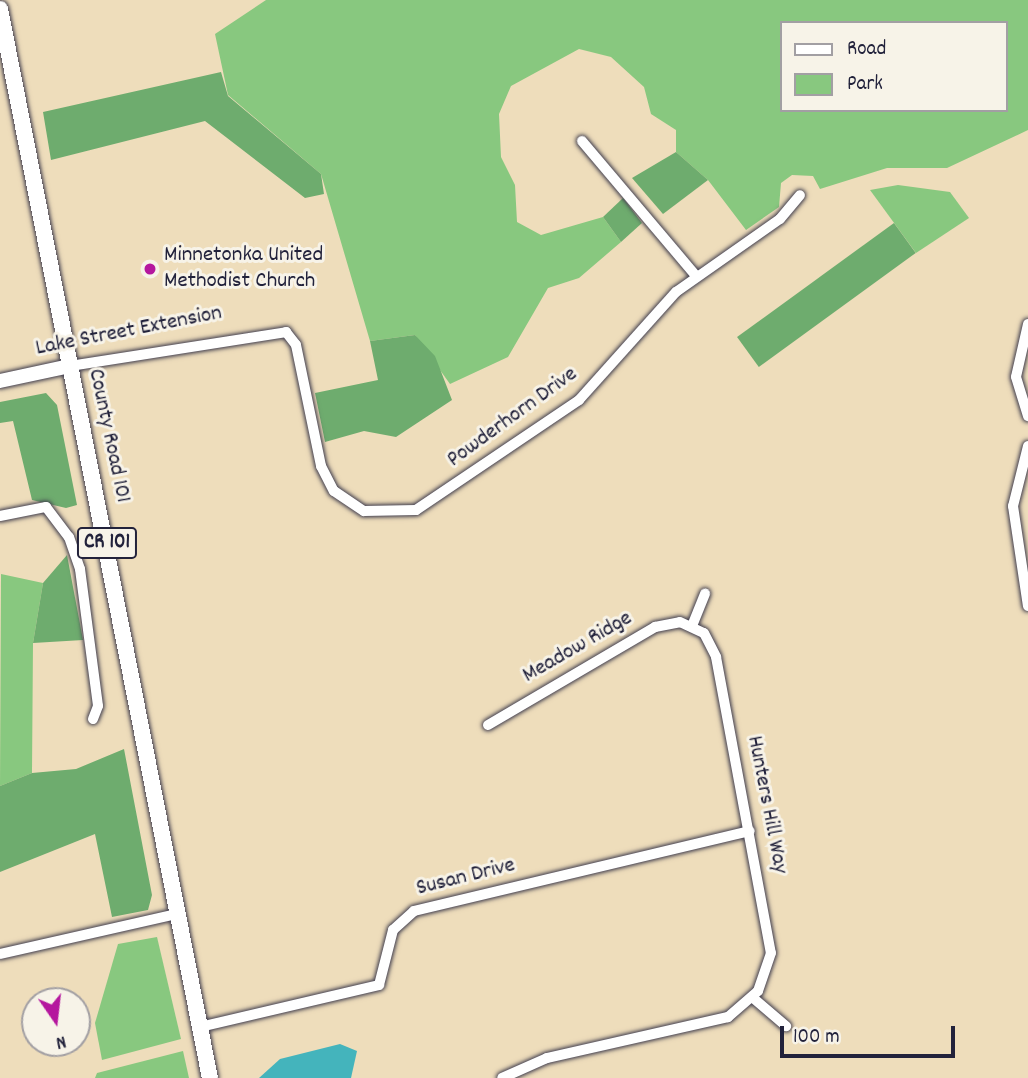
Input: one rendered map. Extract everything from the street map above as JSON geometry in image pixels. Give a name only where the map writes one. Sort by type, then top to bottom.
[{"type":"main road","name":"County Road 101","points":[[0,9],[210,1078]]},
{"type":"street","points":[[582,141],[696,276]]},
{"type":"street","name":"Powderhorn Drive","points":[[431,502],[579,400],[652,315],[696,276],[780,219],[800,195]]},
{"type":"street","points":[[1028,324],[1016,377],[1028,416]]},
{"type":"street","name":"Lake Street Extension","points":[[0,381],[228,336],[286,332],[296,345],[321,466],[334,491],[356,507],[381,513],[431,502]]},
{"type":"street","points":[[1028,446],[1013,496],[1028,606]]},
{"type":"street","points":[[0,516],[46,507],[69,537],[80,569],[98,706],[93,719]]},
{"type":"street","points":[[692,626],[705,594]]},
{"type":"street","name":"Meadow Ridge","points":[[488,725],[654,627],[692,626]]},
{"type":"street","name":"Hunters Hill Way","points":[[692,626],[716,657],[771,953],[752,997]]},
{"type":"street","name":"Susan Drive","points":[[200,1027],[379,985],[393,930],[414,911],[750,831]]},
{"type":"street","points":[[0,954],[176,914]]},
{"type":"street","points":[[502,1078],[547,1058],[708,1024],[752,997],[786,1026]]},
{"type":"green space","points":[[266,0],[1028,0],[1028,130],[947,168],[887,168],[820,189],[813,176],[792,175],[781,183],[779,207],[746,230],[708,180],[676,152],[676,130],[651,114],[644,87],[611,57],[579,49],[511,86],[499,114],[501,157],[515,185],[517,222],[541,235],[603,217],[621,242],[579,278],[548,288],[508,357],[450,384],[415,335],[370,341],[321,174],[228,95],[215,34]]},
{"type":"green space","points":[[221,72],[228,96],[321,174],[324,194],[305,198],[205,121],[51,160],[43,112]]},
{"type":"green space","points":[[676,152],[708,180],[663,214],[632,178]]},
{"type":"green space","points":[[898,185],[950,192],[969,218],[916,253],[870,190]]},
{"type":"green space","points":[[623,198],[642,223],[621,242],[603,217]]},
{"type":"green space","points":[[894,223],[916,253],[759,367],[737,337]]},
{"type":"green space","points":[[415,335],[435,356],[452,400],[396,437],[364,431],[325,442],[315,393],[378,380],[370,341]]},
{"type":"green space","points":[[46,393],[57,405],[77,505],[66,508],[32,500],[13,421],[0,423],[0,402]]},
{"type":"green space","points":[[67,555],[83,640],[33,643],[43,583]]},
{"type":"green space","points":[[1,574],[43,583],[33,643],[32,773],[0,786]]},
{"type":"green space","points":[[124,749],[152,895],[148,910],[112,917],[95,834],[0,872],[0,786],[32,773],[76,769]]},
{"type":"green space","points":[[157,937],[181,1039],[102,1060],[95,1023],[118,944]]},
{"type":"green space","points":[[183,1051],[189,1078],[95,1078],[97,1073]]},
{"type":"water","points":[[340,1044],[357,1051],[351,1078],[259,1078],[280,1059]]},
{"type":"place","name":"Minnetonka United Methodist Church","points":[[150,269]]}]
